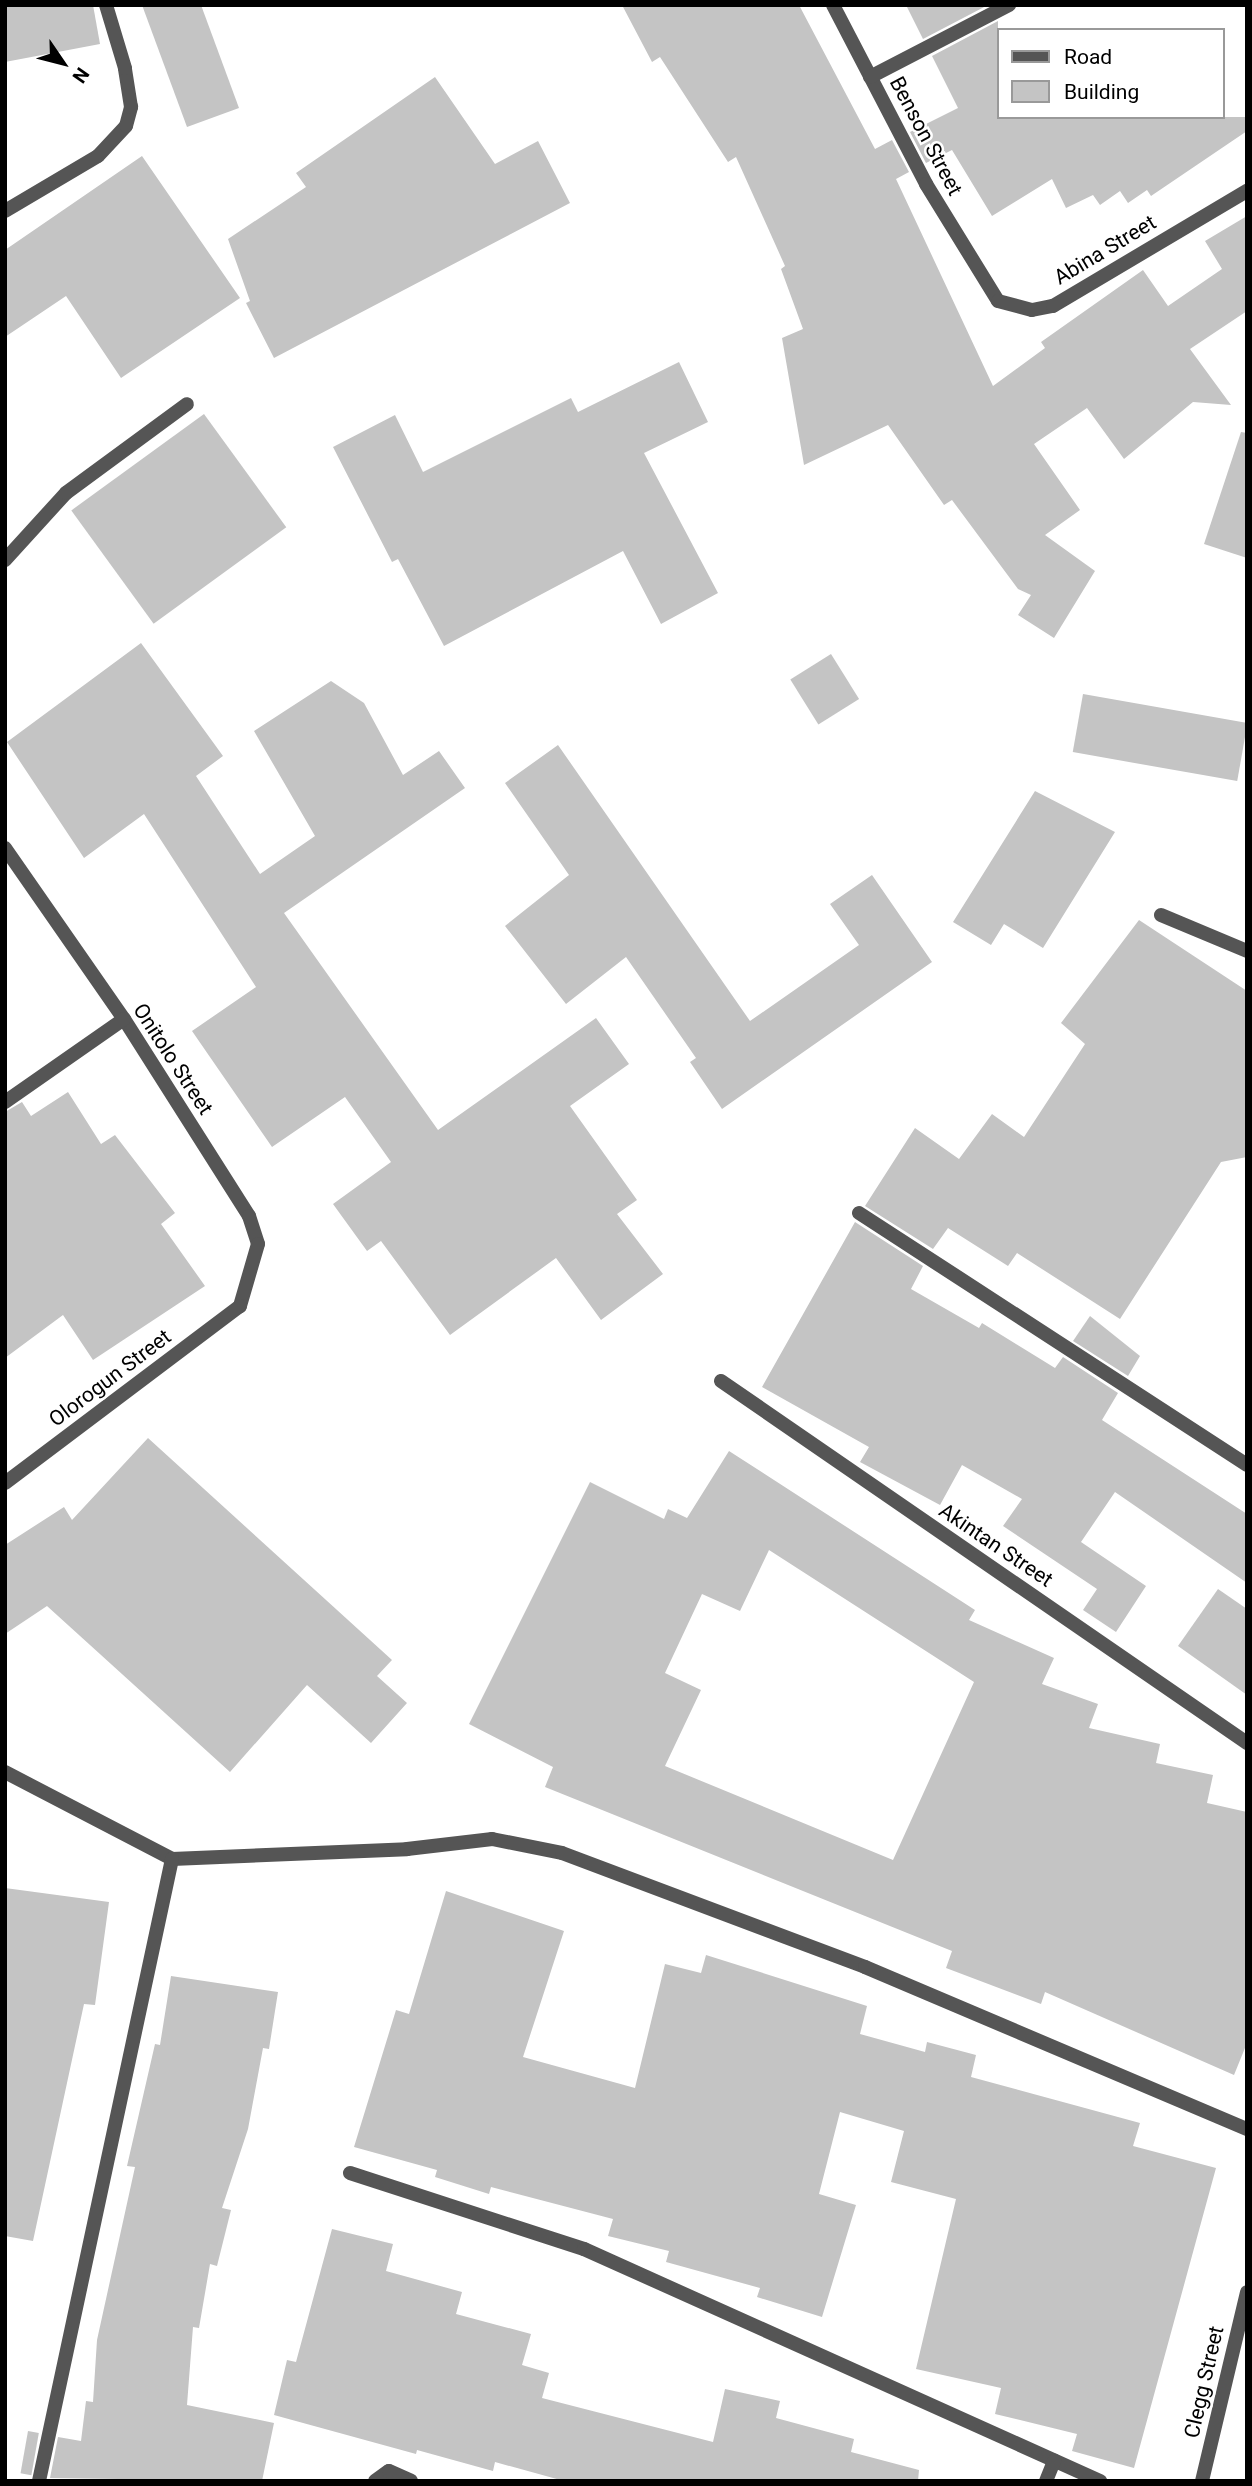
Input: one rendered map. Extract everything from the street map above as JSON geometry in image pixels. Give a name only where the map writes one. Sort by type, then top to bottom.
[{"type":"street","points":[[5,211],[98,156],[125,126],[131,107],[125,68],[106,5]]},
{"type":"street","name":"Benson Street","points":[[833,5],[984,285]]},
{"type":"street","points":[[870,76],[1009,5]]},
{"type":"street","name":"Abina Street","points":[[984,285],[998,301],[1013,307],[1054,306],[1247,191]]},
{"type":"street","points":[[5,560],[66,493],[187,404]]},
{"type":"street","name":"Onitolo Street","points":[[5,848],[124,1019],[249,1216],[258,1244],[240,1306]]},
{"type":"street","points":[[1161,915],[1247,951]]},
{"type":"street","points":[[5,1102],[124,1019]]},
{"type":"street","points":[[859,1213],[1247,1465]]},
{"type":"street","name":"Olorogun Street","points":[[5,1483],[240,1306]]},
{"type":"street","name":"Akintan Street","points":[[721,1381],[1247,1742]]},
{"type":"street","points":[[5,1772],[172,1859],[400,1848],[492,1839],[562,1853],[865,1967],[1247,2129]]},
{"type":"street","points":[[39,2481],[172,1859]]},
{"type":"street","points":[[350,2173],[584,2249],[1100,2481]]},
{"type":"street","name":"Clegg Street","points":[[1202,2481],[1247,2292]]},
{"type":"street","points":[[1046,2481],[1054,2461]]},
{"type":"street","points":[[375,2481],[388,2471],[411,2481]]},
{"type":"building","points":[[5,5],[93,5],[100,44],[5,62]]},
{"type":"building","points":[[142,5],[201,5],[239,108],[187,127]]},
{"type":"building","points":[[622,5],[799,5],[875,149],[892,140],[909,172],[896,179],[993,386],[1045,348],[1041,342],[1143,270],[1168,306],[1222,269],[1205,241],[1247,216],[1247,311],[1190,349],[1231,405],[1193,402],[1124,459],[1087,408],[1034,444],[1080,510],[1045,535],[1095,571],[1054,638],[1018,615],[1031,595],[1018,589],[952,500],[944,505],[888,425],[804,465],[782,338],[803,329],[781,269],[785,266],[736,157],[728,162],[660,57],[652,62]]},
{"type":"building","points":[[906,5],[988,5],[923,39]]},
{"type":"building","points":[[998,21],[996,119],[1247,117],[1247,131],[1151,196],[1147,190],[1128,203],[1120,191],[1100,205],[1093,195],[1066,208],[1052,179],[992,216],[952,150],[926,163],[910,132],[958,108],[932,56]]},
{"type":"building","points":[[435,77],[495,164],[538,141],[570,203],[274,358],[246,303],[250,301],[228,239],[306,187],[296,173]]},
{"type":"building","points":[[142,156],[240,298],[121,378],[66,296],[5,337],[5,250]]},
{"type":"building","points":[[679,362],[708,422],[644,453],[718,593],[661,624],[623,551],[444,646],[398,559],[392,562],[333,447],[395,415],[423,472],[571,398],[578,412]]},
{"type":"building","points":[[204,414],[286,527],[154,624],[71,510]]},
{"type":"building","points":[[1241,432],[1247,433],[1247,558],[1204,544]]},
{"type":"building","points":[[141,643],[223,756],[196,776],[260,874],[315,836],[254,731],[331,681],[364,703],[403,775],[439,751],[465,788],[284,913],[438,1130],[596,1018],[629,1064],[570,1106],[637,1200],[617,1214],[663,1274],[601,1320],[556,1258],[450,1335],[381,1241],[367,1251],[333,1204],[391,1162],[345,1097],[272,1147],[192,1031],[256,987],[144,814],[84,858],[7,742]]},
{"type":"building","points":[[831,654],[859,699],[818,724],[790,679]]},
{"type":"building","points":[[1083,694],[1247,723],[1237,781],[1073,752]]},
{"type":"building","points":[[558,745],[750,1021],[859,945],[830,904],[872,875],[932,962],[722,1109],[690,1062],[696,1058],[626,957],[566,1004],[505,926],[569,875],[505,783]]},
{"type":"building","points":[[1035,791],[1115,832],[1043,948],[1004,924],[991,945],[953,922]]},
{"type":"building","points":[[1139,920],[1247,991],[1247,1157],[1221,1162],[1120,1319],[1017,1253],[1008,1266],[948,1228],[933,1249],[865,1206],[915,1128],[959,1159],[992,1114],[1024,1137],[1085,1044],[1061,1023]]},
{"type":"building","points":[[68,1092],[101,1144],[115,1135],[175,1213],[161,1224],[205,1286],[93,1360],[63,1315],[5,1358],[5,1112],[22,1102],[31,1116]]},
{"type":"building","points":[[855,1222],[923,1266],[911,1289],[979,1328],[982,1323],[1055,1368],[1063,1357],[1118,1393],[1102,1420],[1247,1514],[1247,1583],[1115,1492],[1081,1542],[1146,1586],[1116,1632],[1083,1610],[1097,1589],[1003,1526],[1022,1499],[962,1465],[940,1505],[860,1462],[869,1447],[762,1387]]},
{"type":"building","points":[[1090,1316],[1140,1356],[1128,1376],[1073,1341]]},
{"type":"building","points":[[148,1438],[392,1660],[377,1676],[407,1703],[371,1743],[307,1685],[230,1772],[47,1606],[5,1634],[5,1545],[64,1507],[72,1520]]},
{"type":"building","points":[[729,1451],[975,1610],[969,1620],[1054,1658],[1042,1684],[1098,1704],[1089,1728],[1160,1744],[1156,1763],[1213,1775],[1207,1803],[1247,1812],[1247,2043],[1234,2075],[1045,1992],[1041,2004],[946,1968],[952,1951],[545,1787],[553,1767],[469,1724],[590,1482],[664,1519],[668,1509],[687,1518]],"holes":[[[769,1550],[974,1682],[893,1860],[665,1766],[701,1690],[665,1673],[702,1594],[740,1611]]]},
{"type":"building","points":[[1218,1589],[1247,1609],[1247,1695],[1178,1646]]},
{"type":"building","points":[[5,1888],[109,1902],[95,2005],[84,2004],[33,2241],[5,2236]]},
{"type":"building","points":[[446,1891],[564,1931],[523,2057],[635,2088],[665,1964],[701,1973],[706,1955],[867,2006],[860,2034],[925,2052],[927,2042],[976,2055],[971,2077],[1140,2123],[1133,2146],[1216,2168],[1134,2468],[1072,2451],[1077,2434],[995,2414],[1001,2388],[916,2369],[956,2199],[891,2182],[904,2131],[840,2112],[819,2194],[856,2205],[822,2317],[757,2297],[760,2288],[666,2262],[669,2251],[608,2236],[613,2219],[491,2187],[489,2194],[435,2177],[437,2170],[354,2147],[396,2010],[409,2014]]},
{"type":"building","points":[[171,1976],[278,1992],[269,2049],[263,2048],[248,2129],[222,2208],[231,2210],[217,2266],[210,2264],[199,2328],[193,2327],[187,2405],[274,2423],[262,2481],[50,2478],[58,2437],[81,2441],[86,2401],[93,2402],[97,2340],[135,2167],[127,2166],[155,2044],[160,2045]]},
{"type":"building","points":[[332,2229],[393,2244],[386,2271],[462,2292],[456,2314],[531,2334],[522,2365],[549,2373],[542,2398],[713,2442],[725,2389],[780,2401],[776,2418],[854,2439],[851,2452],[919,2470],[918,2481],[564,2481],[495,2462],[493,2471],[417,2450],[416,2454],[274,2415],[287,2360],[296,2362]]},
{"type":"building","points":[[28,2431],[39,2433],[31,2475],[21,2473]]}]
